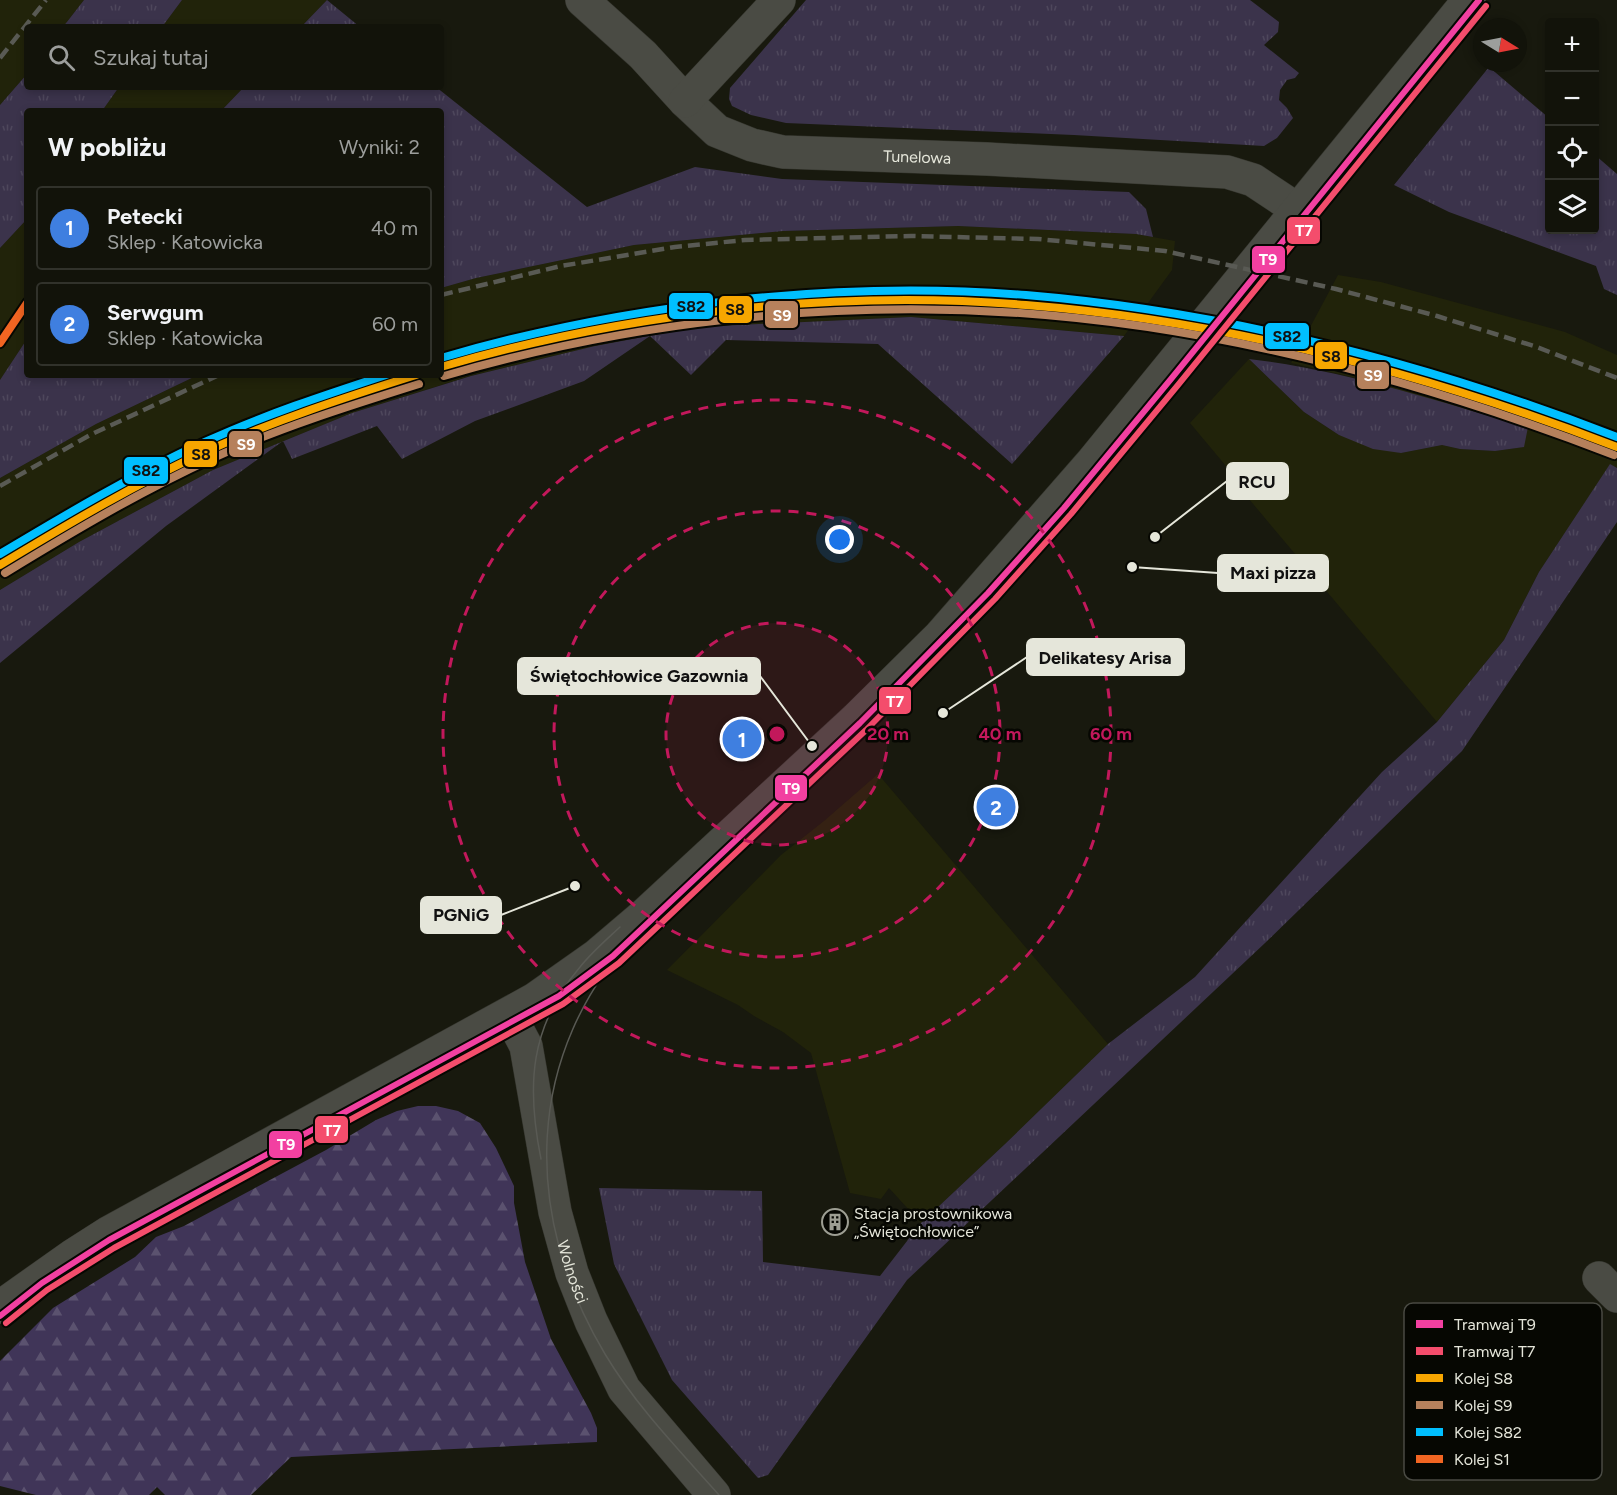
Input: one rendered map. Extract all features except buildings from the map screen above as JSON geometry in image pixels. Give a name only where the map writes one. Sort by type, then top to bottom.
[{"type":"street","name":"Tunelowa","points":[[582,0],[643,55],[685,101],[717,131],[752,145],[783,152],[987,159],[1227,172],[1253,180],[1298,210]]},
{"type":"street","points":[[685,101],[778,0]]},
{"type":"street","points":[[0,1306],[108,1233],[510,1014],[564,980],[643,915],[856,719],[940,636],[1093,462],[1469,0]]},
{"type":"street","name":"Wolności","points":[[510,1014],[526,1046],[555,1212],[572,1273],[591,1321],[624,1389],[714,1495]]},
{"type":"shaded area","points":[[0,0],[84,0],[65,24],[24,24],[24,77],[0,105]]},
{"type":"shaded area","points":[[182,0],[327,0],[304,24],[164,24]]},
{"type":"shaded area","points":[[117,90],[241,90],[224,108],[104,108]]},
{"type":"shaded area","points":[[24,222],[24,344],[0,380],[0,248]]},
{"type":"shaded area","points":[[958,226],[1136,234],[1175,241],[1172,270],[1124,336],[911,317],[696,327],[595,346],[470,376],[352,413],[213,470],[79,542],[0,590],[0,478],[96,424],[192,378],[444,378],[444,287],[476,278],[634,245],[783,231]]},
{"type":"shaded area","points":[[1338,275],[1381,282],[1565,332],[1617,355],[1617,468],[1610,465],[1539,572],[1504,640],[1437,722],[1234,481],[1236,478],[1190,423],[1249,359],[1304,412],[1339,435],[1401,453],[1442,445],[1460,449],[1495,451],[1523,447],[1468,411],[1369,381],[1291,363]]},
{"type":"shaded area","points":[[878,774],[1108,1044],[921,1223],[889,1188],[881,1199],[850,1193],[811,1053],[783,1032],[738,1005],[667,970],[781,855]]},
{"type":"green space","points":[[84,0],[182,0],[164,24],[65,24]]},
{"type":"green space","points":[[327,0],[356,24],[304,24]]},
{"type":"green space","points":[[806,0],[1250,0],[1279,22],[1278,32],[1264,45],[1299,73],[1295,78],[1287,80],[1280,90],[1279,100],[1293,118],[1277,138],[1264,146],[1074,135],[786,123],[751,115],[732,106],[729,99],[730,88]]},
{"type":"green space","points":[[1485,72],[1495,72],[1545,115],[1545,234],[1599,234],[1599,158],[1617,174],[1617,295],[1604,289],[1596,266],[1449,212],[1394,185]]},
{"type":"green space","points":[[24,77],[24,90],[117,90],[104,108],[24,108],[24,222],[0,248],[0,105]]},
{"type":"green space","points":[[241,90],[440,90],[587,207],[695,167],[782,179],[1129,192],[1146,209],[1153,237],[1136,234],[958,226],[783,231],[634,245],[476,278],[444,287],[444,108],[224,108]]},
{"type":"green space","points":[[911,317],[1124,336],[1012,464],[878,344],[726,340],[691,375],[650,336],[584,381],[475,421],[402,459],[377,426],[292,459],[283,441],[352,413],[471,376],[595,346],[696,327]]},
{"type":"green space","points":[[24,344],[24,378],[192,378],[96,424],[0,478],[0,380]]},
{"type":"green space","points":[[1249,359],[1355,378],[1528,427],[1524,447],[1495,451],[1460,449],[1442,445],[1401,453],[1373,449],[1339,435],[1304,412]]},
{"type":"green space","points":[[282,442],[166,526],[0,663],[0,590],[79,542],[213,470]]},
{"type":"green space","points":[[1610,464],[1617,468],[1617,522],[1462,751],[1265,943],[907,1280],[768,1475],[758,1478],[672,1380],[614,1264],[599,1188],[762,1191],[763,1262],[880,1276],[921,1223],[1108,1044],[1195,977],[1382,772],[1437,722],[1504,640],[1539,572]]},
{"type":"green space","points":[[418,1106],[436,1106],[458,1111],[480,1123],[496,1148],[514,1186],[514,1203],[525,1262],[551,1339],[591,1413],[597,1428],[597,1442],[291,1457],[251,1495],[165,1495],[157,1487],[149,1495],[36,1495],[0,1486],[0,1361],[53,1308],[135,1257],[156,1237],[184,1226],[326,1150],[376,1120],[397,1111]]},
{"type":"tram line","name":"T9","points":[[0,1316],[42,1283],[109,1240],[559,996],[613,956],[860,723],[988,593],[1064,508],[1171,379],[1479,0]]},
{"type":"tram line","name":"T7","points":[[6,1323],[47,1290],[114,1248],[563,1004],[619,963],[866,730],[995,599],[1071,514],[1178,385],[1486,6]]},
{"type":"tram line","points":[[541,1159],[536,1132],[534,1081],[536,1057],[542,1034],[563,989],[589,956],[620,927]]},
{"type":"tram line","points":[[638,932],[600,979],[573,1029],[555,1082],[547,1136],[549,1191],[559,1246],[578,1301],[605,1354],[644,1410],[719,1495]]},
{"type":"railway","points":[[27,24],[46,0]]},
{"type":"railway","points":[[0,58],[24,28]]},
{"type":"railway","points":[[444,294],[561,266],[675,247],[745,240],[911,236],[1038,239],[1165,251],[1336,289],[1437,316],[1534,346],[1617,378]]},
{"type":"railway","points":[[0,486],[90,435],[213,378]]},
{"type":"rail line","name":"S82","points":[[444,357],[583,323],[657,310],[731,301],[805,294],[880,291],[953,291],[1026,295],[1177,314],[1327,345],[1473,386],[1617,437]]},
{"type":"rail line","name":"S8","points":[[444,366],[583,332],[657,319],[731,310],[805,303],[880,300],[1026,305],[1177,324],[1327,355],[1473,396],[1617,447]]},
{"type":"rail line","name":"S1","points":[[0,343],[24,307]]},
{"type":"rail line","name":"S9","points":[[444,376],[514,357],[585,342],[729,319],[875,310],[1020,313],[1096,320],[1172,331],[1322,362],[1470,404],[1614,455]]},
{"type":"rail line","name":"S82","points":[[0,554],[76,509],[179,454],[272,414],[377,378]]},
{"type":"rail line","name":"S8","points":[[0,565],[129,490],[209,450],[311,410],[407,378]]},
{"type":"rail line","name":"S9","points":[[5,573],[107,512],[213,458],[289,427],[419,384]]},
{"type":"place","name":"RCU","points":[[1155,537]]},
{"type":"place","name":"Maxi pizza","points":[[1132,567]]},
{"type":"place","name":"Delikatesy Arisa","points":[[943,713]]},
{"type":"place","name":"Petecki","points":[[742,739]]},
{"type":"place","name":"Świętochłowice Gazownia","points":[[812,746]]},
{"type":"place","name":"Serwgum","points":[[996,807]]},
{"type":"place","name":"PGNiG","points":[[575,886]]},
{"type":"place","name":"Stacja prostownikowa „Świętochłowice”","points":[[835,1222]]}]
